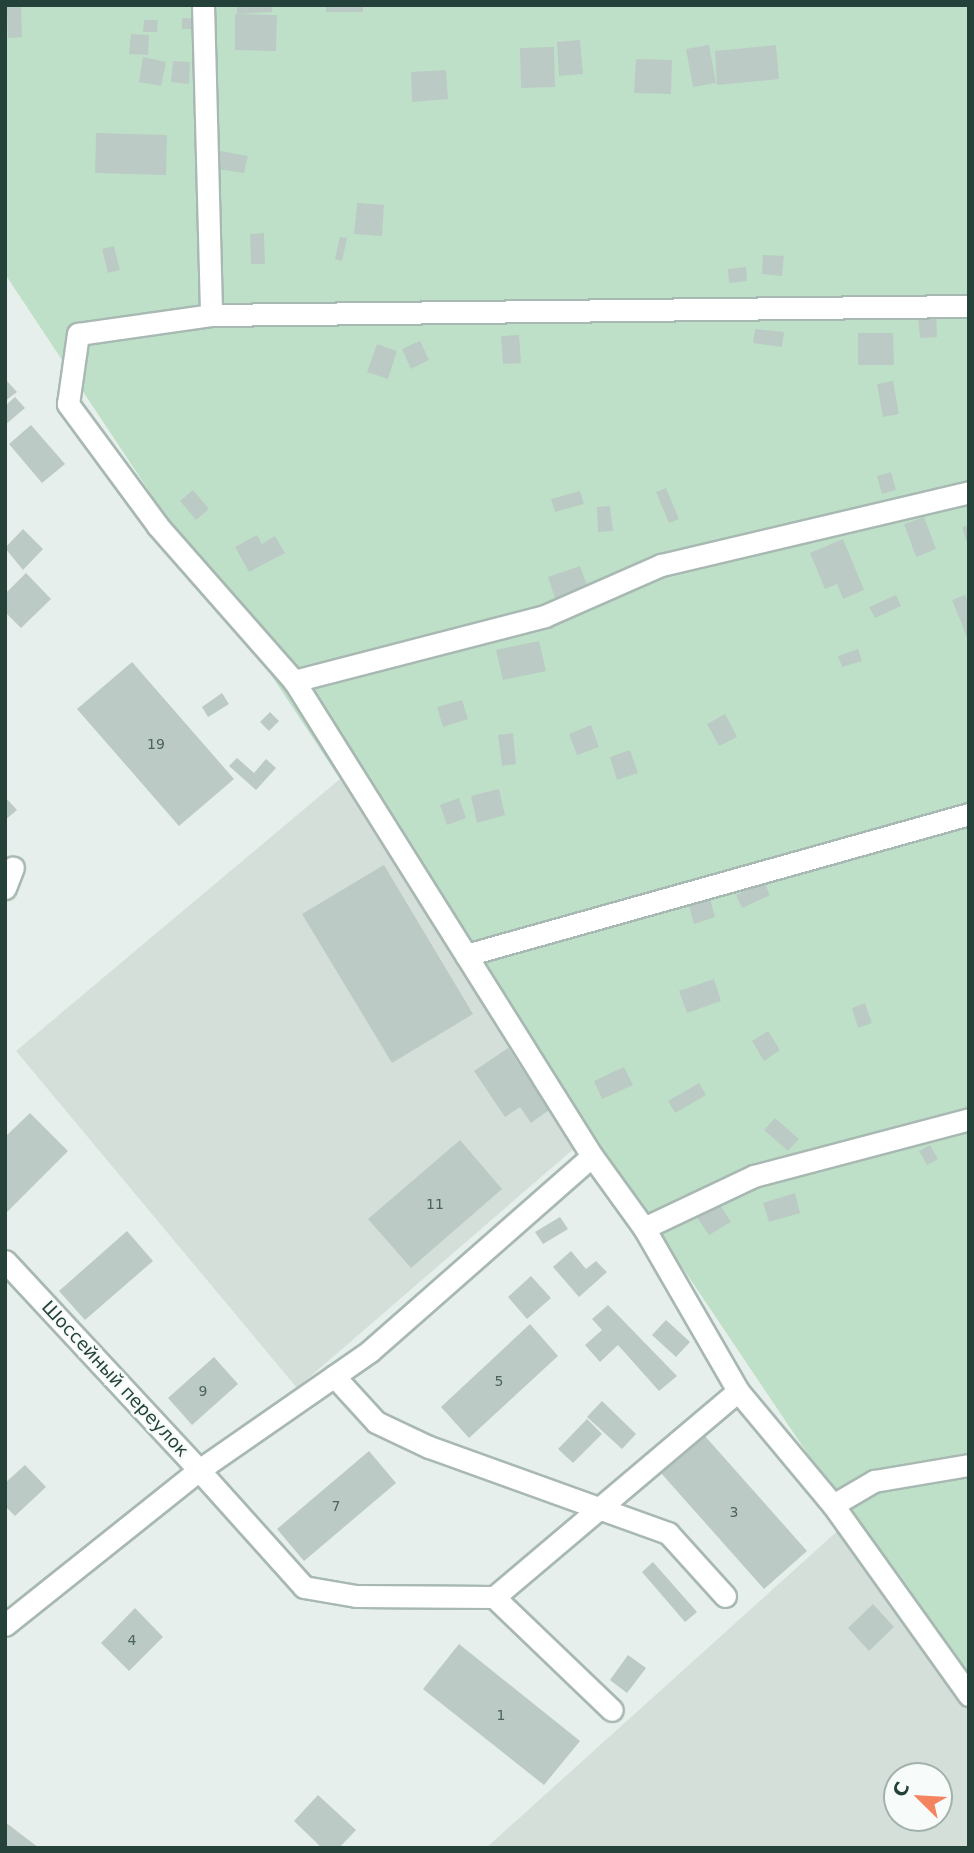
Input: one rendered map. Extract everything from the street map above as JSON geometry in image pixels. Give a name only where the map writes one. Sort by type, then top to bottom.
[{"type":"street","points":[[203,5],[211,315]]},
{"type":"street","points":[[969,306],[211,315],[78,334],[68,404],[158,526],[294,681],[592,1156],[644,1228],[738,1391],[833,1505],[969,1695]]},
{"type":"street","points":[[294,681],[545,616],[661,565],[969,492]]},
{"type":"street","points":[[466,955],[969,814]]},
{"type":"street","points":[[5,888],[13,867]]},
{"type":"street","points":[[644,1228],[754,1177],[969,1119]]},
{"type":"street","points":[[592,1156],[334,1376],[199,1470],[304,1587],[356,1596],[494,1597],[738,1391]]},
{"type":"street","name":"Шоссейный переулок","points":[[5,1261],[199,1470],[5,1625]]},
{"type":"street","points":[[334,1376],[376,1422],[429,1447],[602,1505],[668,1533],[725,1597]]},
{"type":"street","points":[[833,1505],[874,1481],[969,1465]]},
{"type":"street","points":[[494,1597],[612,1710]]},
{"type":"shaded area","points":[[340,779],[592,1133],[297,1388],[16,1051]]},
{"type":"shaded area","points":[[854,1516],[969,1694],[969,1848],[486,1848]]},
{"type":"green space","points":[[5,5],[969,5],[969,1694],[592,1133],[340,779],[5,274]]},
{"type":"building","points":[[7,5],[21,5],[22,37],[8,38]]},
{"type":"building","points":[[237,5],[272,5],[272,12],[237,14]]},
{"type":"building","points":[[326,5],[363,5],[363,12],[326,12]]},
{"type":"building","points":[[235,14],[277,15],[276,51],[235,50]]},
{"type":"building","points":[[182,18],[201,19],[200,29],[182,29]]},
{"type":"building","points":[[144,20],[158,20],[157,32],[143,32]]},
{"type":"building","points":[[131,34],[149,35],[148,55],[129,54]]},
{"type":"building","points":[[580,40],[583,74],[559,76],[557,42]]},
{"type":"building","points":[[709,45],[716,83],[693,87],[686,49]]},
{"type":"building","points":[[776,45],[779,79],[717,85],[715,51]]},
{"type":"building","points":[[554,47],[555,87],[521,88],[520,48]]},
{"type":"building","points":[[143,57],[166,62],[161,86],[139,82]]},
{"type":"building","points":[[636,59],[672,60],[671,94],[634,93]]},
{"type":"building","points":[[173,61],[190,62],[189,84],[171,82]]},
{"type":"building","points":[[446,70],[448,99],[412,102],[411,72]]},
{"type":"building","points":[[96,133],[167,135],[166,175],[95,173]]},
{"type":"building","points":[[220,151],[248,156],[244,173],[217,169]]},
{"type":"building","points":[[357,203],[384,205],[382,236],[354,234]]},
{"type":"building","points":[[264,233],[265,264],[251,264],[250,234]]},
{"type":"building","points":[[340,237],[347,238],[342,261],[335,259]]},
{"type":"building","points":[[114,246],[120,270],[108,273],[102,249]]},
{"type":"building","points":[[763,255],[784,256],[782,276],[762,274]]},
{"type":"building","points":[[746,267],[747,281],[729,283],[728,269]]},
{"type":"building","points":[[936,314],[937,337],[920,338],[918,315]]},
{"type":"building","points":[[755,329],[784,332],[782,347],[753,343]]},
{"type":"building","points":[[858,333],[893,333],[894,365],[858,365]]},
{"type":"building","points":[[519,335],[521,363],[503,364],[501,336]]},
{"type":"building","points":[[420,341],[429,360],[411,369],[402,349]]},
{"type":"building","points":[[377,344],[397,351],[388,379],[367,372]]},
{"type":"building","points":[[893,381],[899,414],[883,417],[877,384]]},
{"type":"building","points":[[5,382],[17,392],[5,401]]},
{"type":"building","points":[[15,397],[25,408],[5,425],[5,406]]},
{"type":"building","points":[[31,425],[65,464],[42,483],[9,444]]},
{"type":"building","points":[[891,472],[896,490],[882,494],[877,476]]},
{"type":"building","points":[[666,488],[679,519],[669,523],[656,492]]},
{"type":"building","points":[[193,490],[209,509],[196,520],[180,501]]},
{"type":"building","points":[[580,491],[584,504],[555,512],[551,499]]},
{"type":"building","points":[[610,506],[613,531],[598,532],[597,507]]},
{"type":"building","points":[[924,517],[936,549],[916,557],[904,524]]},
{"type":"building","points":[[969,525],[969,546],[968,546],[962,527]]},
{"type":"building","points":[[23,529],[43,549],[23,570],[5,548]]},
{"type":"building","points":[[257,535],[262,544],[275,536],[285,553],[249,572],[235,547]]},
{"type":"building","points":[[843,539],[864,590],[843,599],[837,584],[825,589],[810,553]]},
{"type":"building","points":[[580,566],[590,593],[557,604],[548,577]]},
{"type":"building","points":[[26,573],[51,599],[21,628],[5,612],[5,594]]},
{"type":"building","points":[[896,595],[901,606],[875,618],[869,607]]},
{"type":"building","points":[[965,595],[969,604],[969,642],[952,600]]},
{"type":"building","points":[[539,641],[546,671],[503,680],[496,650]]},
{"type":"building","points":[[858,649],[862,661],[842,667],[838,656]]},
{"type":"building","points":[[132,662],[234,779],[179,826],[77,709]]},
{"type":"building","points":[[222,693],[229,704],[208,717],[202,707]]},
{"type":"building","points":[[462,700],[468,719],[443,727],[437,707]]},
{"type":"building","points":[[270,712],[279,721],[269,731],[260,722]]},
{"type":"building","points":[[725,714],[737,737],[719,746],[707,724]]},
{"type":"building","points":[[591,725],[599,747],[577,755],[569,734]]},
{"type":"building","points":[[513,733],[516,764],[502,766],[498,735]]},
{"type":"building","points":[[630,750],[638,773],[617,780],[610,757]]},
{"type":"building","points":[[237,758],[254,773],[266,759],[276,768],[256,790],[229,766]]},
{"type":"building","points":[[499,789],[505,815],[477,823],[471,796]]},
{"type":"building","points":[[5,797],[17,810],[5,820]]},
{"type":"building","points":[[459,798],[466,818],[447,825],[440,805]]},
{"type":"building","points":[[384,865],[473,1014],[392,1063],[302,914]]},
{"type":"building","points":[[764,882],[770,895],[742,908],[736,895]]},
{"type":"building","points":[[709,896],[715,917],[694,924],[688,903]]},
{"type":"building","points":[[714,979],[721,1001],[687,1013],[679,991]]},
{"type":"building","points":[[865,1003],[872,1023],[858,1028],[852,1008]]},
{"type":"building","points":[[768,1031],[780,1050],[764,1061],[752,1041]]},
{"type":"building","points":[[508,1048],[549,1110],[531,1123],[520,1107],[505,1117],[474,1071]]},
{"type":"building","points":[[624,1067],[633,1085],[602,1099],[594,1081]]},
{"type":"building","points":[[699,1083],[706,1095],[675,1113],[668,1101]]},
{"type":"building","points":[[30,1113],[68,1151],[5,1214],[5,1137]]},
{"type":"building","points":[[775,1118],[799,1139],[788,1151],[764,1130]]},
{"type":"building","points":[[460,1140],[502,1189],[411,1268],[368,1219]]},
{"type":"building","points":[[930,1145],[938,1159],[927,1165],[919,1151]]},
{"type":"building","points":[[795,1193],[800,1213],[769,1222],[763,1203]]},
{"type":"building","points":[[718,1202],[731,1222],[709,1235],[696,1216]]},
{"type":"building","points":[[560,1217],[568,1229],[543,1244],[535,1232]]},
{"type":"building","points":[[127,1231],[153,1261],[85,1320],[59,1291]]},
{"type":"building","points":[[571,1251],[586,1269],[596,1261],[607,1272],[579,1297],[553,1267]]},
{"type":"building","points":[[531,1276],[551,1298],[527,1319],[508,1297]]},
{"type":"building","points":[[608,1305],[677,1376],[659,1391],[618,1345],[600,1362],[585,1345],[602,1330],[592,1319]]},
{"type":"building","points":[[666,1320],[690,1342],[676,1357],[652,1335]]},
{"type":"building","points":[[530,1324],[558,1356],[469,1438],[441,1407]]},
{"type":"building","points":[[214,1357],[238,1384],[192,1425],[168,1398]]},
{"type":"building","points":[[602,1401],[636,1434],[622,1449],[587,1417]]},
{"type":"building","points":[[587,1419],[602,1434],[573,1463],[558,1449]]},
{"type":"building","points":[[704,1435],[807,1551],[764,1589],[661,1473]]},
{"type":"building","points":[[369,1451],[396,1483],[304,1561],[277,1529]]},
{"type":"building","points":[[25,1465],[46,1487],[15,1516],[5,1506],[5,1483]]},
{"type":"building","points":[[653,1562],[697,1612],[685,1622],[642,1572]]},
{"type":"building","points":[[873,1604],[894,1627],[869,1651],[848,1628]]},
{"type":"building","points":[[135,1608],[163,1637],[129,1671],[101,1643]]},
{"type":"building","points":[[459,1644],[580,1741],[544,1785],[423,1689]]},
{"type":"building","points":[[628,1655],[646,1668],[627,1693],[610,1680]]},
{"type":"building","points":[[318,1795],[356,1830],[339,1848],[322,1848],[294,1821]]},
{"type":"building","points":[[5,1822],[39,1848],[5,1848]]}]
